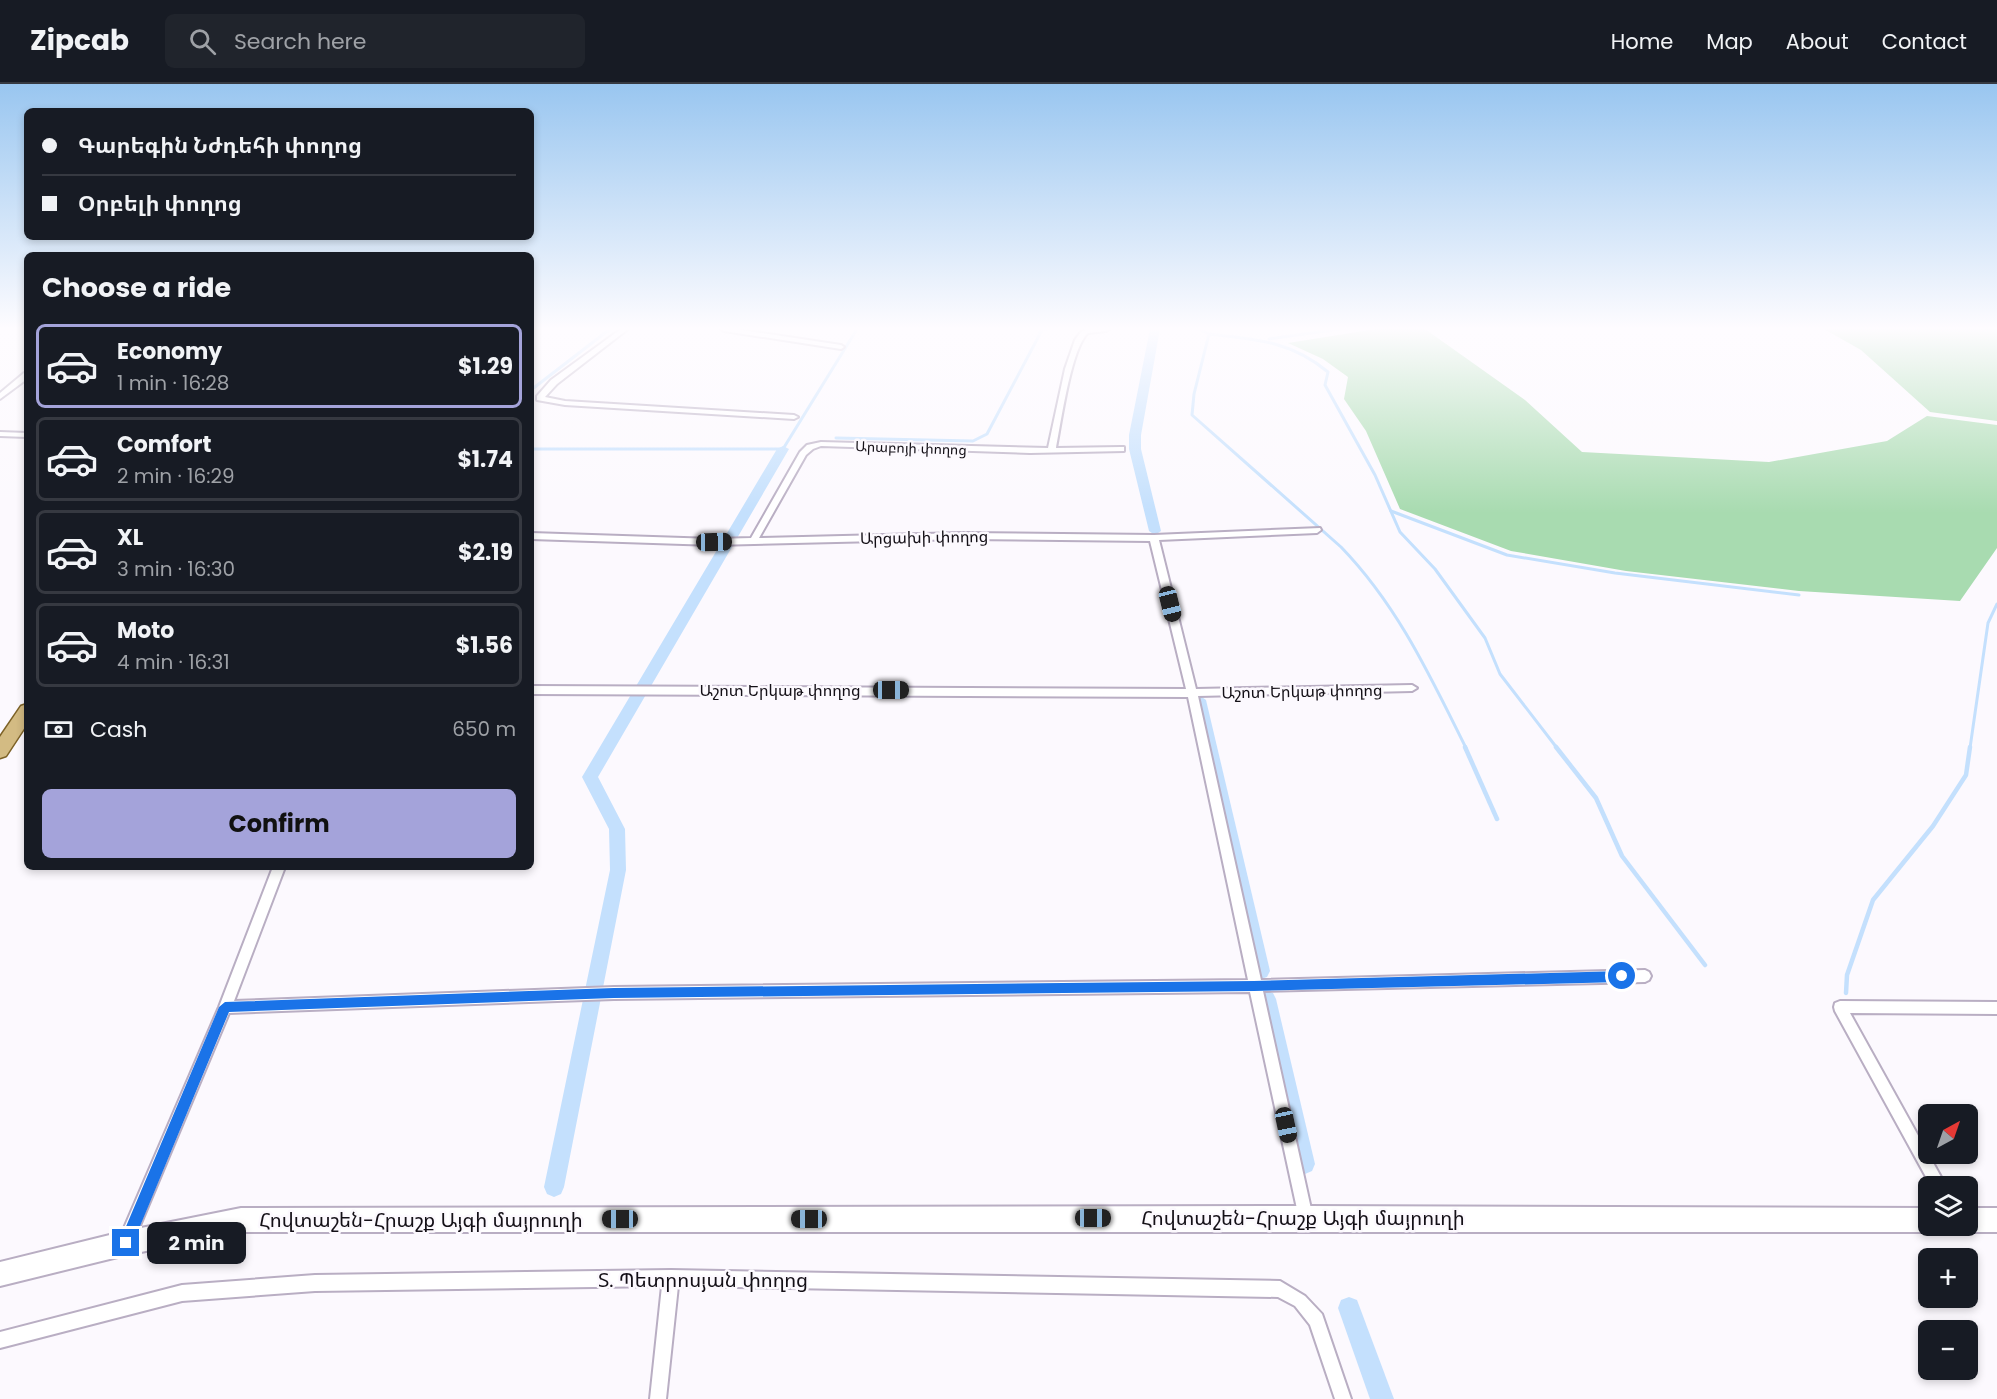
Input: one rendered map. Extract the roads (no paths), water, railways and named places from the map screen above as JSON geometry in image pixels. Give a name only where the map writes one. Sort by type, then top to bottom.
[{"type":"main road","points":[[0,751],[24,715]]},
{"type":"street","points":[[547,390],[540,398],[565,403],[794,417]]},
{"type":"street","points":[[1051,451],[1065,390]]},
{"type":"street","points":[[0,434],[24,435]]},
{"type":"street","name":"Արաբոյի փողոց","points":[[754,540],[802,454],[810,447],[821,444],[1051,451],[1121,449]]},
{"type":"street","name":"Արցախի փողոց","points":[[534,536],[714,542],[964,536],[1154,538],[1317,530]]},
{"type":"street","points":[[1154,538],[1192,693],[1306,1218]]},
{"type":"street","name":"Աշոտ Երկաթ փողոց","points":[[534,690],[629,688],[1192,693],[1412,688]]},
{"type":"street","points":[[126,1243],[225,1007],[278,870]]},
{"type":"street","points":[[225,1007],[614,993],[1254,986],[1645,976]]},
{"type":"street","points":[[1933,1176],[1840,1007],[1997,1008]]},
{"type":"street","name":"Հովտաշեն-Հրաշք Այգի մայրուղի","points":[[0,1274],[126,1243],[241,1220],[1306,1218],[1918,1220]]},
{"type":"street","points":[[1978,1220],[1997,1220]]},
{"type":"street","points":[[658,1399],[670,1278]]},
{"type":"street","name":"Տ. Պետրոսյան փողոց","points":[[0,1340],[182,1293],[315,1284],[670,1278],[1280,1289],[1300,1301],[1316,1320],[1343,1399]]},
{"type":"waterway","points":[[534,449],[783,449],[819,390]]},
{"type":"waterway","points":[[836,438],[973,441],[987,434],[1010,390]]},
{"type":"waterway","points":[[1143,390],[1135,435],[1135,449],[1155,531]]},
{"type":"waterway","points":[[1195,390],[1192,415],[1341,547],[1380,593],[1411,643],[1466,748]]},
{"type":"waterway","points":[[1328,390],[1375,475],[1400,532],[1435,569],[1485,638],[1500,674],[1557,748]]},
{"type":"waterway","points":[[554,1187],[618,870],[617,829],[590,777],[783,449]]},
{"type":"waterway","points":[[1391,511],[1507,555],[1615,573],[1799,595]]},
{"type":"waterway","points":[[1970,748],[1988,623],[1997,604]]},
{"type":"waterway","points":[[1199,700],[1261,971]]},
{"type":"waterway","points":[[1465,747],[1497,819]]},
{"type":"waterway","points":[[1556,747],[1596,798],[1622,856],[1705,965]]},
{"type":"waterway","points":[[1846,993],[1847,975],[1873,900],[1933,826],[1966,775],[1970,747]]},
{"type":"waterway","points":[[1267,999],[1305,1164]]},
{"type":"waterway","points":[[1349,1308],[1382,1399]]}]
